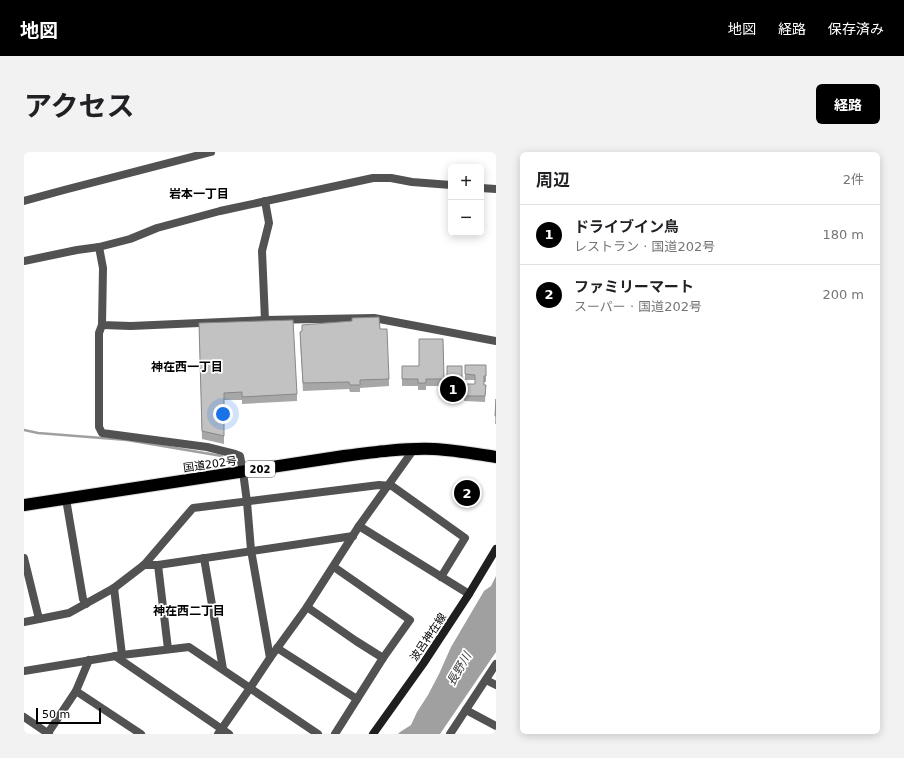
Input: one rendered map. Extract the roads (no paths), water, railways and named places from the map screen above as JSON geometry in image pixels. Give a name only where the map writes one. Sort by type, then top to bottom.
[{"type":"highway","name":"国道202号","points":[[24,505],[344,456],[387,451],[436,449],[496,457]]},
{"type":"main road","name":"波呂神在線","points":[[373,734],[423,664],[470,594],[496,549]]},
{"type":"street","points":[[24,201],[211,152]]},
{"type":"street","points":[[24,261],[77,250],[99,248],[130,239],[157,228],[266,201],[373,178],[391,178],[412,182],[448,185]]},
{"type":"street","points":[[484,188],[496,189]]},
{"type":"street","points":[[264,320],[262,251],[269,222],[266,201]]},
{"type":"street","points":[[99,248],[103,268],[102,325],[99,333],[98,427],[102,433],[207,448],[240,456],[247,502],[251,550],[270,658]]},
{"type":"street","points":[[102,325],[131,326],[264,320],[374,318],[496,341]]},
{"type":"street","points":[[220,731],[307,607],[359,526],[414,449]]},
{"type":"street","points":[[24,622],[69,613],[114,588],[144,565],[193,508],[379,485],[392,486],[466,538],[441,577]]},
{"type":"street","points":[[66,499],[86,604]]},
{"type":"street","points":[[359,526],[470,594]]},
{"type":"street","points":[[144,565],[158,565],[353,536]]},
{"type":"street","points":[[24,558],[39,619]]},
{"type":"street","points":[[204,558],[223,669]]},
{"type":"street","points":[[158,565],[168,649]]},
{"type":"street","points":[[334,567],[410,620],[383,658],[335,734]]},
{"type":"street","points":[[114,588],[118,655],[220,731],[229,734]]},
{"type":"street","points":[[307,607],[383,658]]},
{"type":"street","points":[[24,671],[118,655],[189,647],[318,734]]},
{"type":"street","points":[[278,648],[357,699]]},
{"type":"street","points":[[24,717],[49,734],[76,692],[89,660]]},
{"type":"street","points":[[450,734],[496,664]]},
{"type":"street","points":[[486,680],[496,685]]},
{"type":"street","points":[[76,692],[141,734]]},
{"type":"street","points":[[466,710],[496,726]]},
{"type":"water","name":"長野川","points":[[496,576],[496,652],[440,734],[398,734],[411,725],[439,674],[451,647],[484,591],[491,586]]},
{"type":"waterway","points":[[24,430],[38,433],[127,440],[222,456]]},
{"type":"place","name":"ドライブイン鳥","points":[[453,389]]},
{"type":"place","name":"ファミリーマート","points":[[467,493]]},
{"type":"district","name":"岩本一丁目","points":[[199,194]]},
{"type":"district","name":"神在西一丁目","points":[[187,367]]},
{"type":"district","name":"神在西二丁目","points":[[189,611]]}]
